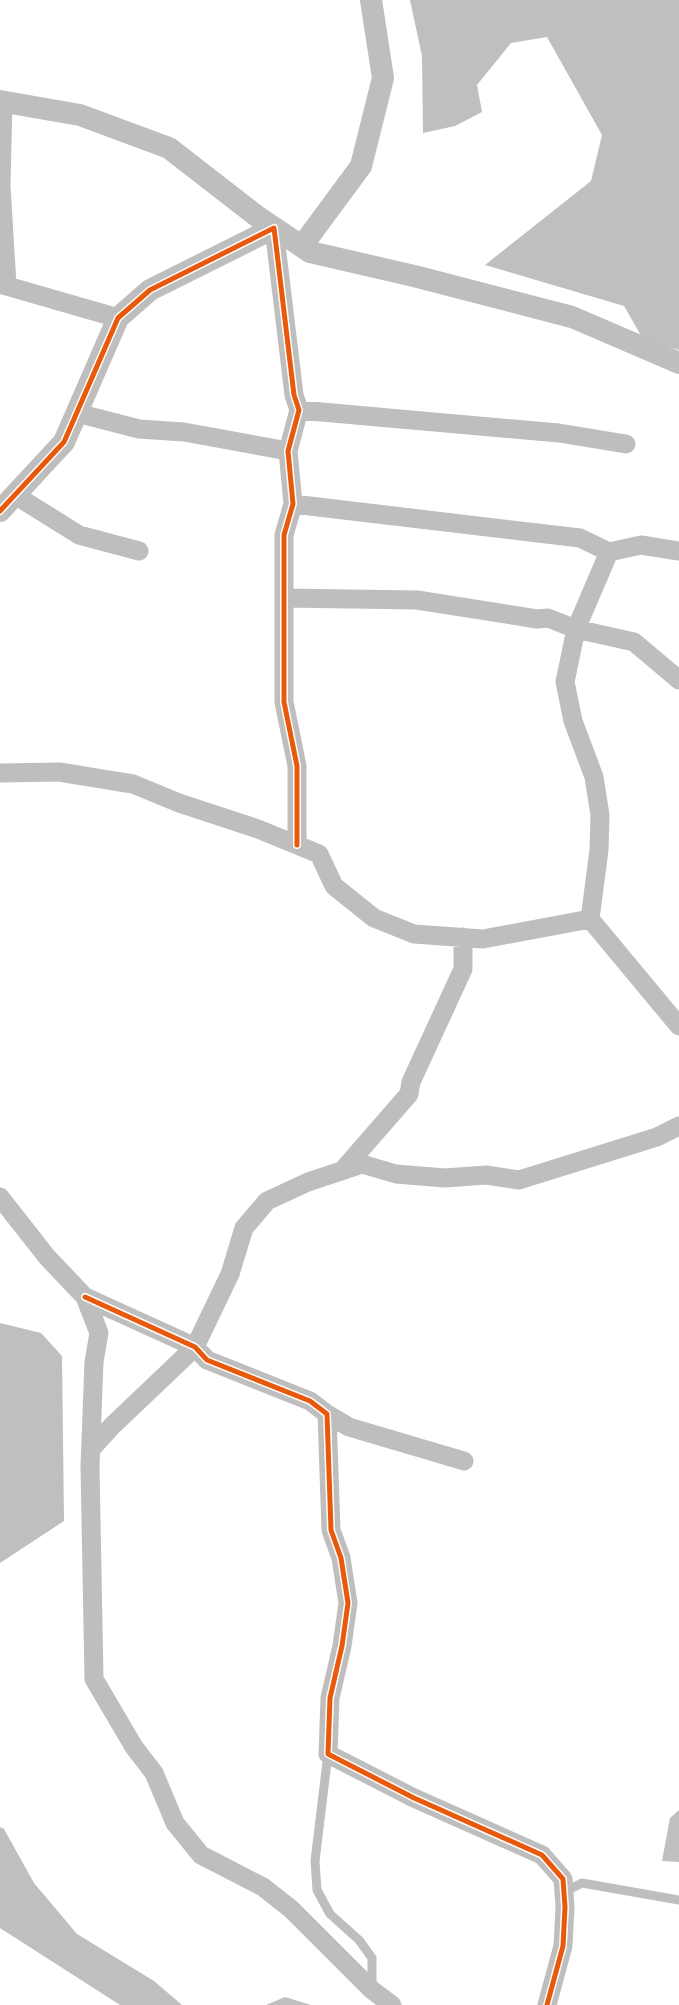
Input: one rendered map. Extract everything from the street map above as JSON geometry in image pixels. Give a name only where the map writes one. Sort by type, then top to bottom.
[{"type":"street","points":[[302,246],[361,166],[383,78],[371,0]]},
{"type":"street","points":[[118,318],[3,285],[1,101],[80,115],[169,148],[274,228],[310,252],[414,276],[572,317],[679,363]]},
{"type":"street","points":[[0,511],[64,442],[118,318],[150,290],[274,228]]},
{"type":"street","points":[[274,228],[294,395],[299,410],[288,451],[292,504],[284,535],[284,702],[297,766],[297,845]]},
{"type":"street","points":[[299,410],[559,433],[626,444]]},
{"type":"street","points":[[77,413],[139,429],[184,432],[288,451]]},
{"type":"street","points":[[15,495],[79,535],[139,551]]},
{"type":"street","points":[[292,504],[580,538],[609,552],[641,545],[679,551]]},
{"type":"street","points":[[609,552],[576,629],[565,682],[573,721],[594,777],[600,815],[598,850],[590,919],[679,1026]]},
{"type":"street","points":[[284,598],[417,600],[537,619],[548,618],[576,629],[634,642],[679,680]]},
{"type":"street","points":[[0,773],[59,772],[133,784],[179,803],[258,829],[318,854],[334,886],[374,918],[414,934],[483,939],[590,919]]},
{"type":"street","points":[[342,1171],[409,1094],[412,1082],[464,969],[464,937]]},
{"type":"street","points":[[91,1449],[112,1426],[195,1347],[230,1274],[244,1228],[267,1201],[308,1182],[362,1164],[396,1174],[445,1178],[486,1175],[519,1180],[657,1137],[679,1126]]},
{"type":"street","points":[[0,1197],[47,1257],[85,1297],[195,1347],[207,1360],[310,1401],[327,1414],[349,1427],[464,1461]]},
{"type":"street","points":[[85,1297],[99,1334],[94,1362],[91,1449],[94,1679],[134,1747],[154,1773],[175,1823],[200,1855],[263,1887],[291,1909],[372,1990],[392,2005]]},
{"type":"street","points":[[327,1414],[331,1530],[341,1558],[348,1603],[342,1646],[330,1698],[328,1754],[414,1798],[542,1856],[563,1879],[563,1946],[547,2005]]},
{"type":"lane","points":[[328,1754],[315,1861],[317,1890],[330,1914],[359,1940],[372,1958],[372,1990]]},
{"type":"lane","points":[[564,1892],[582,1883],[679,1900]]},
{"type":"shaded area","points":[[410,0],[679,0],[679,350],[643,339],[624,306],[485,265],[591,181],[602,135],[547,37],[511,43],[477,85],[482,112],[455,126],[423,133],[422,56]]},
{"type":"shaded area","points":[[0,1323],[41,1333],[62,1356],[64,1521],[0,1563]]},
{"type":"shaded area","points":[[679,1810],[679,1862],[662,1861],[670,1818]]},
{"type":"shaded area","points":[[0,1827],[4,1829],[34,1883],[77,1934],[154,1981],[182,2005],[120,2005],[0,1928]]},
{"type":"shaded area","points":[[285,1997],[311,2005],[266,2005]]},
{"type":"cycle path","points":[[0,511],[64,442],[118,318],[150,290],[274,228],[294,395],[299,410],[288,451],[293,504],[284,535],[284,702],[297,766],[297,845]]},
{"type":"cycle path","points":[[85,1297],[195,1347],[207,1360],[310,1401],[327,1414],[331,1530],[341,1558],[348,1603],[342,1646],[330,1698],[328,1754],[414,1798],[542,1855],[563,1879],[565,1907],[563,1946],[547,2005]]}]
